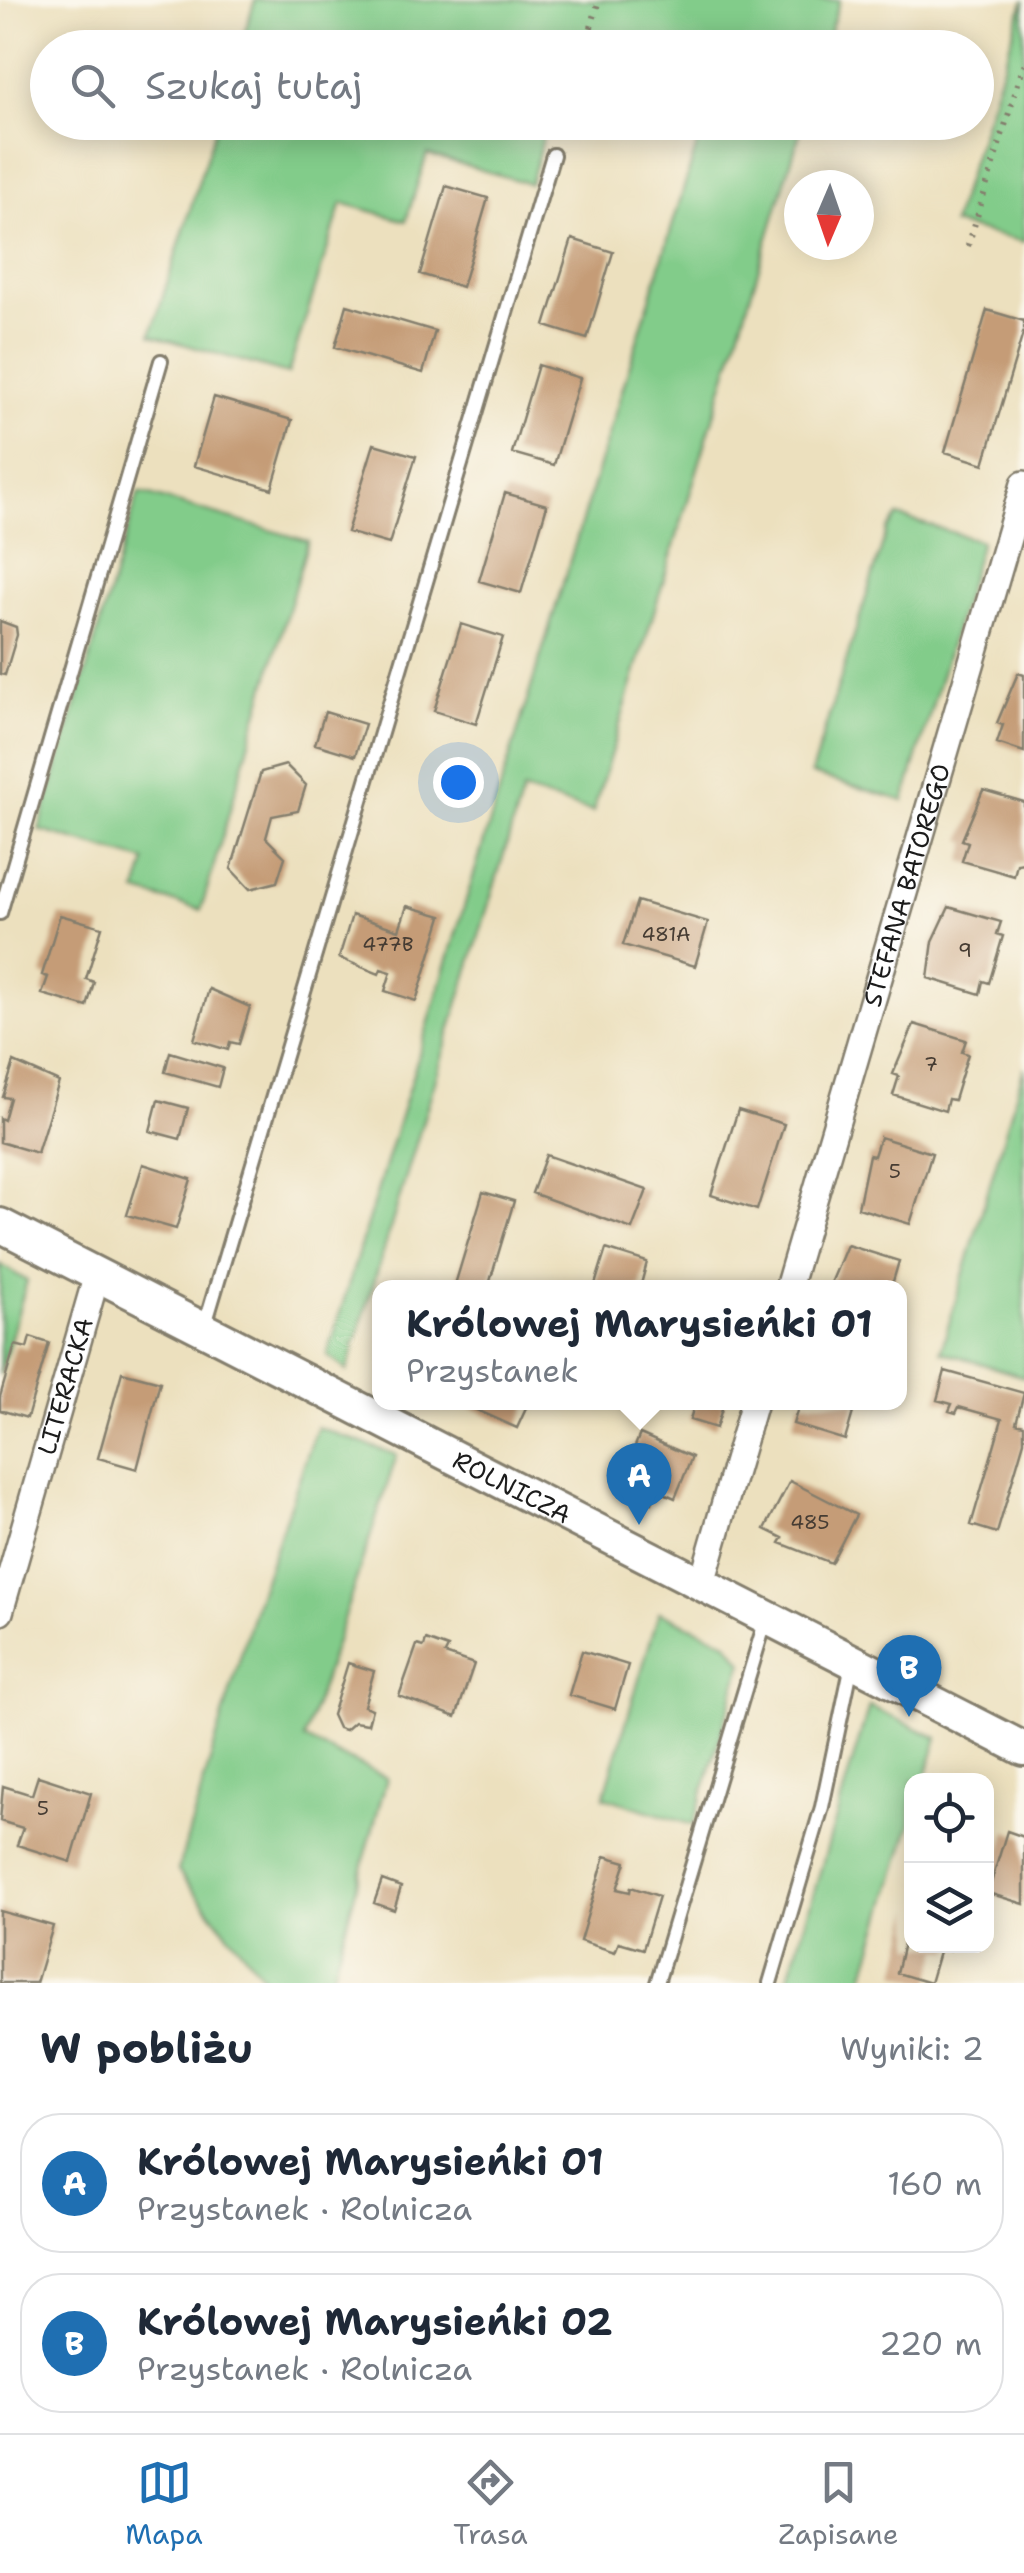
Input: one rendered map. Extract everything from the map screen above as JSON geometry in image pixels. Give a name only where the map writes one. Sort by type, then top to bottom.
[{"type":"street","name":"STEFANA BATOREGO","points":[[790,1280],[1024,484]]},
{"type":"street","name":"ROLNICZA","points":[[0,1225],[1024,1749]]},
{"type":"street","name":"LITERACKA","points":[[0,1612],[97,1275]]},
{"type":"street","points":[[700,1586],[752,1410]]},
{"type":"lane","points":[[203,1330],[553,156]]},
{"type":"lane","points":[[0,913],[161,361]]},
{"type":"lane","points":[[657,1983],[766,1619]]},
{"type":"lane","points":[[770,1983],[822,1807],[852,1662]]},
{"type":"path","points":[[590,30],[599,0]]},
{"type":"path","points":[[968,246],[1024,64]]},
{"type":"green space","points":[[255,0],[840,0],[830,30],[245,30]]},
{"type":"green space","points":[[1024,0],[1024,242],[952,224],[979,140],[994,140],[994,93]]},
{"type":"green space","points":[[211,140],[542,140],[530,184],[427,154],[406,221],[342,203],[288,374],[151,335]]},
{"type":"green space","points":[[698,140],[798,140],[789,170],[784,170],[784,185],[593,812],[523,791],[347,1371],[327,1355]]},
{"type":"green space","points":[[139,492],[308,541],[201,910],[137,892],[146,861],[39,830]]},
{"type":"green space","points":[[898,516],[981,541],[904,801],[811,774],[887,530]]},
{"type":"green space","points":[[1024,1067],[1024,1377],[941,1351]]},
{"type":"green space","points":[[0,1264],[27,1281],[0,1375]]},
{"type":"green space","points":[[317,1427],[397,1455],[304,1739],[387,1778],[330,1983],[268,1983],[178,1871],[256,1603]]},
{"type":"green space","points":[[659,1612],[727,1642],[743,1662],[693,1825],[604,1797]]},
{"type":"green space","points":[[869,1706],[938,1738],[927,1773],[904,1773],[904,1846],[862,1983],[787,1983]]},
{"type":"building","points":[[446,186],[488,198],[462,287],[420,274]]},
{"type":"building","points":[[572,239],[613,252],[587,339],[545,326]]},
{"type":"building","points":[[347,305],[435,331],[423,373],[335,347]]},
{"type":"building","points":[[987,310],[1024,321],[1024,330],[984,464],[945,452]]},
{"type":"building","points":[[538,365],[580,378],[554,465],[512,453]]},
{"type":"building","points":[[214,397],[292,420],[272,489],[194,466]]},
{"type":"building","points":[[374,444],[416,456],[389,544],[347,532]]},
{"type":"building","points":[[505,493],[547,505],[521,593],[479,581]]},
{"type":"building","points":[[0,621],[16,627],[17,635],[5,675],[0,674]]},
{"type":"building","points":[[461,624],[503,637],[476,724],[434,711]]},
{"type":"building","points":[[1018,673],[1024,675],[1024,752],[997,743],[1003,725],[997,723]]},
{"type":"building","points":[[325,712],[365,724],[355,756],[315,744]]},
{"type":"building","points":[[286,765],[306,785],[298,811],[272,816],[266,838],[285,857],[277,882],[250,889],[231,869],[261,772]]},
{"type":"building","points":[[983,790],[1024,802],[1024,863],[1017,864],[1014,876],[962,861],[968,842],[962,840]]},
{"type":"building","points":[[637,901],[708,922],[695,966],[623,945]]},
{"type":"building","points":[[407,906],[442,916],[416,1001],[385,991],[391,972],[381,969],[379,974],[339,958],[352,915],[399,930]]},
{"type":"building","points":[[949,907],[1001,922],[997,934],[1003,936],[989,983],[983,981],[980,994],[928,978],[933,941]]},
{"type":"building","points":[[60,915],[102,927],[86,979],[94,982],[87,1007],[42,994],[48,977],[42,975]]},
{"type":"building","points":[[209,989],[250,1007],[239,1044],[230,1042],[228,1050],[194,1040]]},
{"type":"building","points":[[914,1024],[966,1040],[962,1052],[968,1054],[954,1100],[948,1099],[945,1111],[893,1095],[899,1076],[893,1074]]},
{"type":"building","points":[[170,1052],[223,1068],[218,1087],[165,1072]]},
{"type":"building","points":[[14,1062],[59,1082],[37,1153],[0,1142],[0,1118],[4,1120],[10,1098],[3,1097]]},
{"type":"building","points":[[158,1100],[188,1108],[180,1139],[150,1131]]},
{"type":"building","points":[[738,1110],[784,1124],[757,1210],[711,1195]]},
{"type":"building","points":[[880,1137],[932,1153],[910,1224],[858,1208],[869,1155],[874,1156]]},
{"type":"building","points":[[546,1155],[647,1190],[632,1229],[532,1193]]},
{"type":"building","points":[[143,1164],[191,1179],[176,1229],[127,1215]]},
{"type":"building","points":[[483,1192],[514,1201],[490,1280],[456,1280]]},
{"type":"building","points":[[847,1245],[899,1261],[893,1280],[832,1280]]},
{"type":"building","points":[[606,1249],[647,1262],[642,1280],[596,1280]]},
{"type":"building","points":[[30,1337],[49,1343],[27,1418],[0,1410],[0,1397],[15,1345],[27,1348]]},
{"type":"building","points":[[945,1371],[1024,1393],[1016,1423],[1024,1425],[1024,1441],[997,1533],[971,1525],[1002,1419],[959,1407],[956,1413],[949,1411],[952,1404],[937,1400]]},
{"type":"building","points":[[122,1372],[160,1382],[137,1469],[98,1458]]},
{"type":"building","points":[[477,1410],[525,1410],[517,1428]]},
{"type":"building","points":[[693,1410],[722,1410],[716,1428],[690,1420]]},
{"type":"building","points":[[797,1410],[854,1410],[845,1440],[793,1424]]},
{"type":"building","points":[[640,1434],[692,1457],[675,1498],[657,1490],[652,1503],[638,1496],[643,1484],[623,1475]]},
{"type":"building","points":[[790,1481],[856,1515],[831,1563],[780,1543],[783,1538],[765,1529]]},
{"type":"building","points":[[426,1640],[448,1648],[445,1654],[474,1664],[456,1717],[399,1696],[417,1645],[424,1647]]},
{"type":"building","points":[[582,1651],[628,1665],[615,1709],[569,1695]]},
{"type":"building","points":[[348,1663],[374,1671],[364,1706],[372,1709],[368,1724],[354,1722],[345,1730],[338,1728],[332,1715]]},
{"type":"building","points":[[38,1776],[91,1793],[71,1862],[17,1845],[23,1828],[0,1821],[3,1786],[32,1795]]},
{"type":"building","points":[[1007,1831],[1024,1837],[1024,1904],[994,1895],[994,1873]]},
{"type":"building","points":[[605,1856],[626,1862],[617,1889],[630,1892],[631,1887],[659,1896],[643,1949],[619,1942],[615,1952],[580,1941]]},
{"type":"building","points":[[382,1880],[401,1887],[394,1910],[374,1903]]},
{"type":"building","points":[[0,1911],[53,1926],[36,1983],[0,1983]]},
{"type":"building","points":[[904,1943],[904,1953],[939,1953],[930,1983],[897,1973]]},
{"type":"place","name":"Królowej Marysieńki 01","points":[[639,1525]]},
{"type":"place","name":"Królowej Marysieńki 02","points":[[909,1717]]}]
